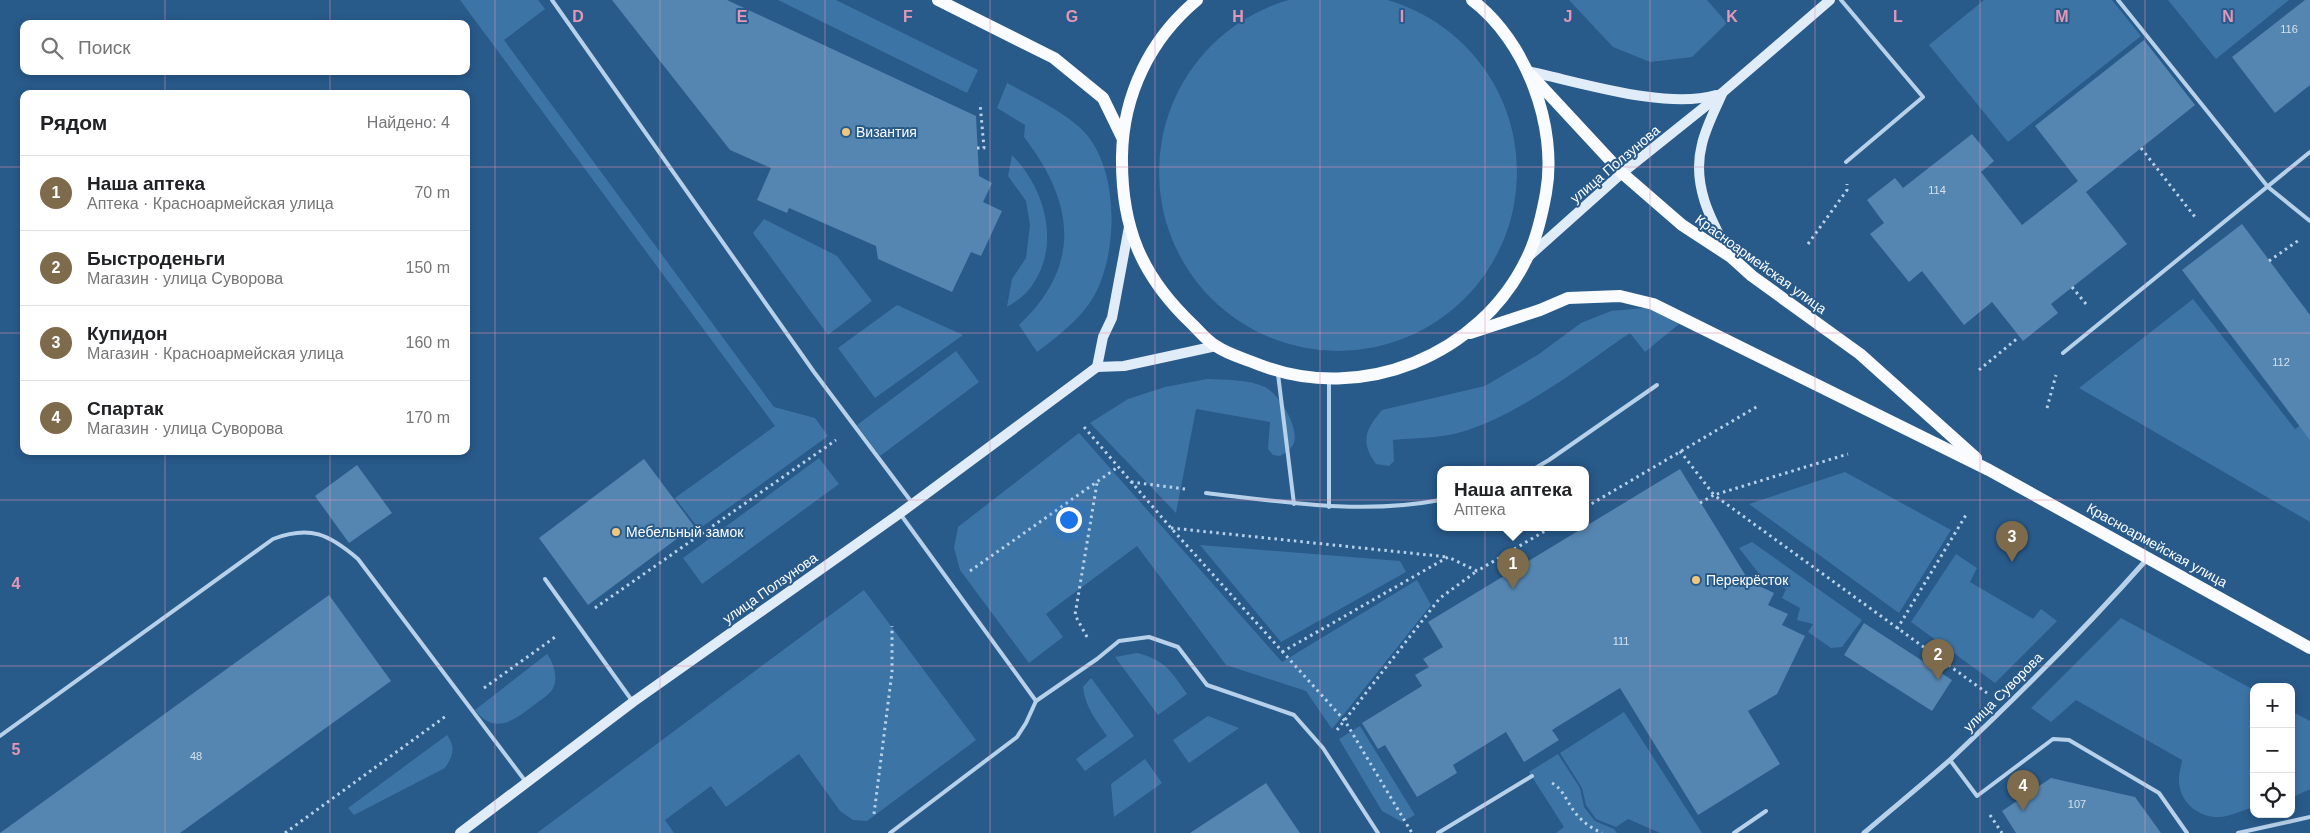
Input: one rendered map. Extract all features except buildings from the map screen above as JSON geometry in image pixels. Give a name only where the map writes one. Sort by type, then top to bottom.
[{"type":"main road","points":[[938,0],[1054,58],[1103,98],[1122,137]]},
{"type":"main road","points":[[1197,0],[1181,14],[1152,50],[1132,93],[1122,137],[1122,182],[1129,227],[1147,268],[1173,306],[1216,346],[1277,371],[1329,379],[1370,376],[1410,365],[1447,347],[1468,334],[1507,293],[1527,258],[1541,222],[1548,184],[1548,155],[1542,107],[1528,71],[1507,37],[1480,6],[1472,0]]},
{"type":"main road","name":"улица Ползунова","points":[[1527,258],[1622,173],[1722,93],[1830,0]]},
{"type":"main road","name":"улица Ползунова","points":[[1528,71],[1644,96],[1673,100],[1702,99],[1722,93]]},
{"type":"main road","name":"Красноармейская улица","points":[[1528,71],[1622,173],[1682,225],[1731,257],[1752,276],[1860,354],[1989,470]]},
{"type":"main road","name":"улица Ползунова","points":[[1722,93],[1702,145],[1701,187],[1707,214],[1731,257]]},
{"type":"main road","points":[[1129,227],[1112,318],[1103,337],[1097,367],[1124,366],[1216,346]]},
{"type":"main road","name":"Красноармейская улица","points":[[1468,334],[1540,310],[1568,298],[1620,296],[1653,304],[1989,470],[2310,648]]},
{"type":"main road","name":"улица Ползунова","points":[[460,833],[633,702],[913,504],[1097,367]]},
{"type":"street","name":"улица Суворова","points":[[1864,833],[1950,760],[2006,706],[2108,603],[2148,558]]},
{"type":"lane","points":[[552,0],[814,372],[913,504]]},
{"type":"lane","points":[[1841,0],[1923,97],[1846,162]]},
{"type":"lane","points":[[2118,0],[2268,187],[2310,221]]},
{"type":"lane","points":[[2063,353],[2310,152]]},
{"type":"lane","points":[[1277,371],[1294,504]]},
{"type":"lane","points":[[1329,379],[1329,507]]},
{"type":"lane","points":[[1539,466],[1657,385]]},
{"type":"lane","points":[[1206,493],[1329,507],[1382,508],[1437,500]]},
{"type":"lane","points":[[899,514],[1036,701]]},
{"type":"lane","points":[[0,736],[273,539],[292,532],[316,533],[339,542],[358,559],[526,782]]},
{"type":"lane","points":[[544,579],[633,702]]},
{"type":"lane","points":[[890,833],[1017,737],[1036,701],[1097,659],[1119,640],[1149,637],[1178,647],[1207,685],[1294,715],[1323,748],[1378,833]]},
{"type":"lane","points":[[1950,760],[1977,796],[2053,739],[2069,740],[2159,793],[2187,833]]},
{"type":"lane","points":[[1438,833],[1532,776]]},
{"type":"lane","points":[[1734,833],[1766,811]]},
{"type":"lane","points":[[2238,833],[2310,817]]},
{"type":"path","points":[[977,148],[984,148],[980,103]]},
{"type":"path","points":[[2141,148],[2209,234]]},
{"type":"path","points":[[1808,244],[1847,190],[1846,162]]},
{"type":"path","points":[[2269,262],[2303,237]]},
{"type":"path","points":[[1979,370],[2019,337]]},
{"type":"path","points":[[2047,408],[2063,353]]},
{"type":"path","points":[[1589,505],[1758,406]]},
{"type":"path","points":[[1084,427],[1170,528],[1345,720],[1412,833]]},
{"type":"path","points":[[1680,451],[1714,495],[2006,706]]},
{"type":"path","points":[[1700,503],[1714,495],[1848,454]]},
{"type":"path","points":[[951,584],[1118,467]]},
{"type":"path","points":[[1097,482],[1075,614],[1097,659]]},
{"type":"path","points":[[1130,482],[1206,493]]},
{"type":"path","points":[[1897,628],[1966,515]]},
{"type":"path","points":[[1170,528],[1448,557],[1478,571]]},
{"type":"path","points":[[1323,748],[1440,598],[1478,571],[1545,531]]},
{"type":"path","points":[[1282,652],[1448,557]]},
{"type":"path","points":[[873,824],[892,672],[892,626]]},
{"type":"path","points":[[1532,776],[1543,777],[1558,786],[1575,813],[1591,828],[1602,833]]},
{"type":"shaded area","points":[[1290,-1],[1386,-1],[1407,6],[1438,23],[1465,45],[1487,72],[1504,103],[1510,120],[1517,154],[1517,190],[1510,224],[1496,257],[1477,286],[1452,311],[1423,330],[1390,344],[1356,351],[1320,351],[1286,344],[1253,330],[1224,311],[1199,286],[1180,257],[1166,224],[1159,190],[1159,154],[1166,120],[1172,103],[1189,72],[1199,58],[1224,33],[1253,14]]},
{"type":"shaded area","points":[[460,0],[538,0],[545,9],[504,40],[774,407],[815,418],[828,436],[699,529],[675,498],[775,426]]},
{"type":"shaded area","points":[[778,0],[836,0],[978,70],[967,93]]},
{"type":"shaded area","points":[[1569,0],[1707,0],[1727,23],[1692,57],[1650,62],[1613,47]]},
{"type":"shaded area","points":[[1984,0],[2112,0],[2141,36],[2008,142],[1929,45]]},
{"type":"shaded area","points":[[2168,0],[2289,0],[2216,59]]},
{"type":"shaded area","points":[[1007,83],[1060,113],[1087,135],[1097,151],[1105,171],[1110,192],[1112,214],[1108,258],[1094,296],[1082,313],[1061,334],[1037,352],[1019,325],[1040,302],[1054,279],[1062,256],[1064,233],[1061,209],[1053,185],[1041,161],[1024,137],[1025,125],[997,108]]},
{"type":"shaded area","points":[[1012,155],[1033,183],[1045,216],[1047,234],[1046,251],[1041,268],[1033,284],[1022,297],[1007,307],[1012,279],[1026,258],[1030,225],[1026,201],[1008,176]]},
{"type":"shaded area","points":[[764,219],[837,256],[872,301],[828,335],[753,233]]},
{"type":"shaded area","points":[[2193,299],[2295,429],[2310,418],[2310,522],[2079,388]]},
{"type":"shaded area","points":[[897,305],[963,335],[875,398],[838,348]]},
{"type":"shaded area","points":[[1645,308],[1684,320],[1645,352],[1630,333],[1547,390],[1480,426],[1450,435],[1393,440],[1394,461],[1389,466],[1376,464],[1371,456],[1366,443],[1368,430],[1382,410],[1485,386],[1539,354],[1581,323],[1611,311]]},
{"type":"shaded area","points":[[956,351],[979,382],[880,456],[857,425]]},
{"type":"shaded area","points":[[1207,379],[1236,380],[1265,387],[1276,396],[1287,412],[1294,428],[1294,443],[1290,449],[1280,456],[1273,455],[1268,449],[1270,422],[1196,409],[1176,513],[1090,423],[1128,399],[1165,387]]},
{"type":"shaded area","points":[[1079,433],[1282,662],[1417,580],[1431,605],[1332,729],[1306,691],[1226,665],[1137,546],[1046,614],[1063,637],[1029,663],[960,570],[954,548],[958,527]]},
{"type":"shaded area","points":[[819,458],[839,484],[702,584],[683,558]]},
{"type":"shaded area","points":[[1845,472],[1951,530],[1899,613],[1749,504]]},
{"type":"shaded area","points":[[1752,542],[1862,620],[1842,647],[1831,648],[1808,632],[1813,624],[1797,620],[1800,608],[1782,598],[1786,589],[1760,575],[1739,548]]},
{"type":"shaded area","points":[[1200,545],[1400,561],[1406,572],[1281,642]]},
{"type":"shaded area","points":[[1956,554],[1977,568],[1970,582],[2033,619],[2041,609],[2057,621],[1995,683],[1911,622]]},
{"type":"shaded area","points":[[864,590],[976,740],[867,821],[853,820],[840,811],[799,754],[726,807],[711,786],[665,820],[674,833],[537,833]]},
{"type":"shaded area","points":[[2121,618],[2250,688],[2250,808],[2220,817],[2213,817],[2199,812],[2188,803],[2181,791],[2179,777],[2182,760],[2076,700],[2051,722],[2031,708]]},
{"type":"shaded area","points":[[1137,653],[1161,663],[1187,694],[1158,715],[1115,657]]},
{"type":"shaded area","points":[[547,654],[554,667],[555,681],[554,686],[546,696],[519,716],[504,723],[497,724],[482,718],[475,710]]},
{"type":"shaded area","points":[[1091,678],[1134,736],[1085,771],[1076,759],[1107,736],[1092,713],[1084,694],[1083,687]]},
{"type":"shaded area","points":[[1624,712],[1702,833],[1660,833],[1628,819],[1616,827],[1596,819],[1586,805],[1582,788],[1560,753]]},
{"type":"shaded area","points":[[2295,713],[2310,721],[2310,789],[2295,796]]},
{"type":"shaded area","points":[[1208,716],[1239,728],[1189,763],[1173,740]]},
{"type":"shaded area","points":[[1360,726],[1415,815],[1402,822],[1382,811],[1339,739]]},
{"type":"shaded area","points":[[447,735],[452,744],[452,751],[445,768],[354,815],[348,808]]},
{"type":"shaded area","points":[[1558,754],[1580,788],[1584,807],[1595,821],[1614,829],[1617,833],[1556,833],[1564,827],[1529,772]]},
{"type":"shaded area","points":[[1145,759],[1162,783],[1114,817],[1111,784]]},
{"type":"place","name":"Византия","points":[[846,132]]},
{"type":"place","name":"Мебельный замок","points":[[616,532]]},
{"type":"place","name":"Купидон","points":[[2012,562]]},
{"type":"place","name":"Перекрёсток","points":[[1696,580]]},
{"type":"place","name":"Наша аптека","points":[[1513,589]]},
{"type":"place","name":"Быстроденьги","points":[[1938,680]]},
{"type":"place","name":"Спартак","points":[[2023,811]]}]
